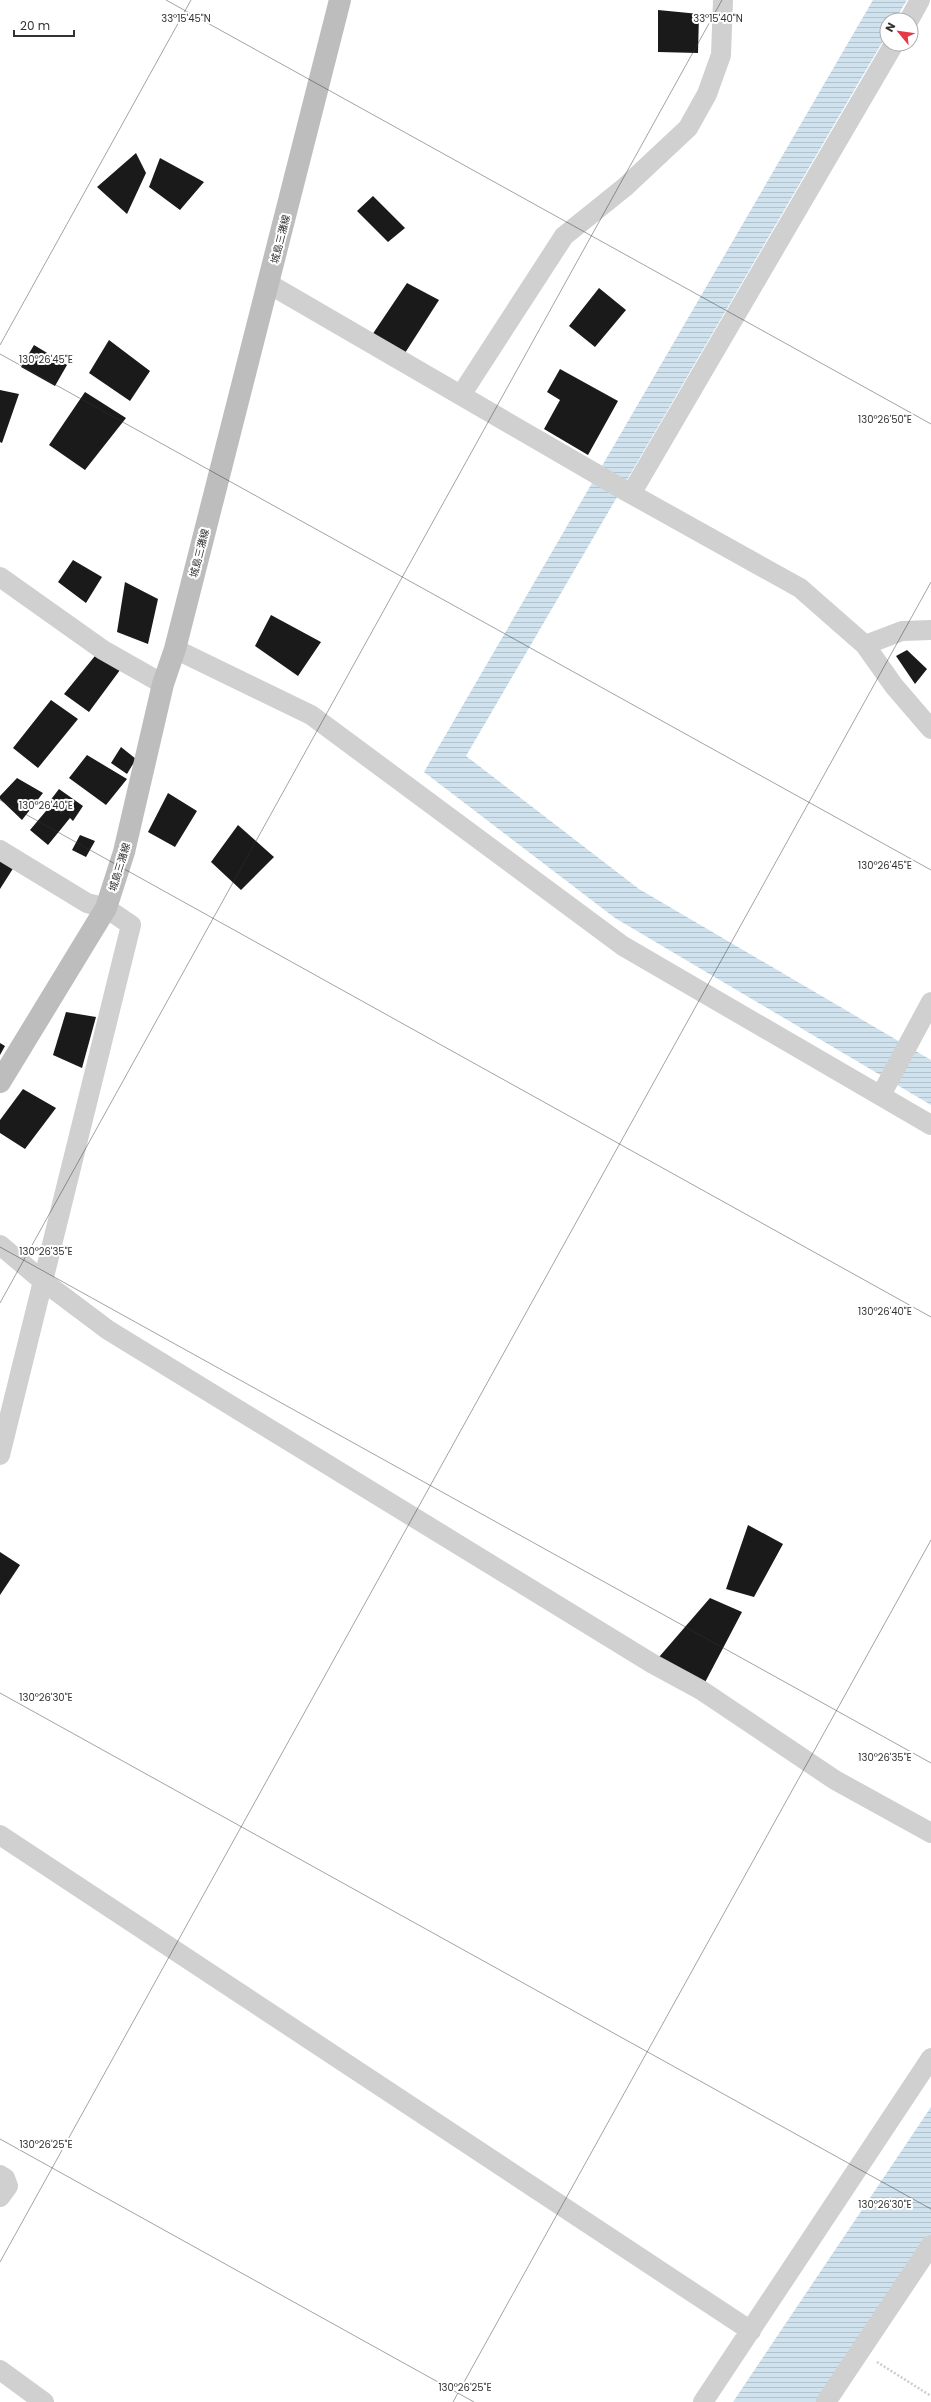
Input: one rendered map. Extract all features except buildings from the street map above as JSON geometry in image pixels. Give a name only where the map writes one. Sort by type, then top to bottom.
[{"type":"main road","name":"城島三潴線","points":[[0,1082],[106,908],[124,852],[163,684],[175,648],[269,284],[340,0]]},
{"type":"street","points":[[461,395],[564,236],[625,187],[688,128],[707,94],[721,55],[723,0]]},
{"type":"street","points":[[913,12],[921,0],[931,6]]},
{"type":"street","points":[[628,492],[889,52]]},
{"type":"street","points":[[269,284],[593,472],[800,588],[865,645],[894,686],[931,729]]},
{"type":"street","points":[[0,577],[103,650],[163,684]]},
{"type":"street","points":[[865,645],[902,631],[931,630]]},
{"type":"street","points":[[175,648],[311,715],[623,946],[931,1125]]},
{"type":"street","points":[[0,850],[87,903],[106,908],[131,925],[44,1282],[0,1455]]},
{"type":"street","points":[[881,1095],[931,1002]]},
{"type":"street","points":[[0,1245],[44,1282],[108,1330],[652,1664],[701,1690],[835,1780],[931,1833]]},
{"type":"street","points":[[0,1835],[751,2331]]},
{"type":"street","points":[[703,2402],[931,2058]]},
{"type":"street","points":[[0,2174],[5,2178],[8,2186],[0,2198]]},
{"type":"street","points":[[826,2402],[931,2245]]},
{"type":"street","points":[[0,2370],[44,2402]]},
{"type":"path","points":[[859,2351],[931,2396]]},
{"type":"water","points":[[873,0],[907,0],[900,12],[879,12],[879,48],[466,756],[639,889],[931,1060],[931,1105],[615,918],[424,772]]},
{"type":"water","points":[[931,2107],[931,2242],[825,2402],[733,2402]]}]
